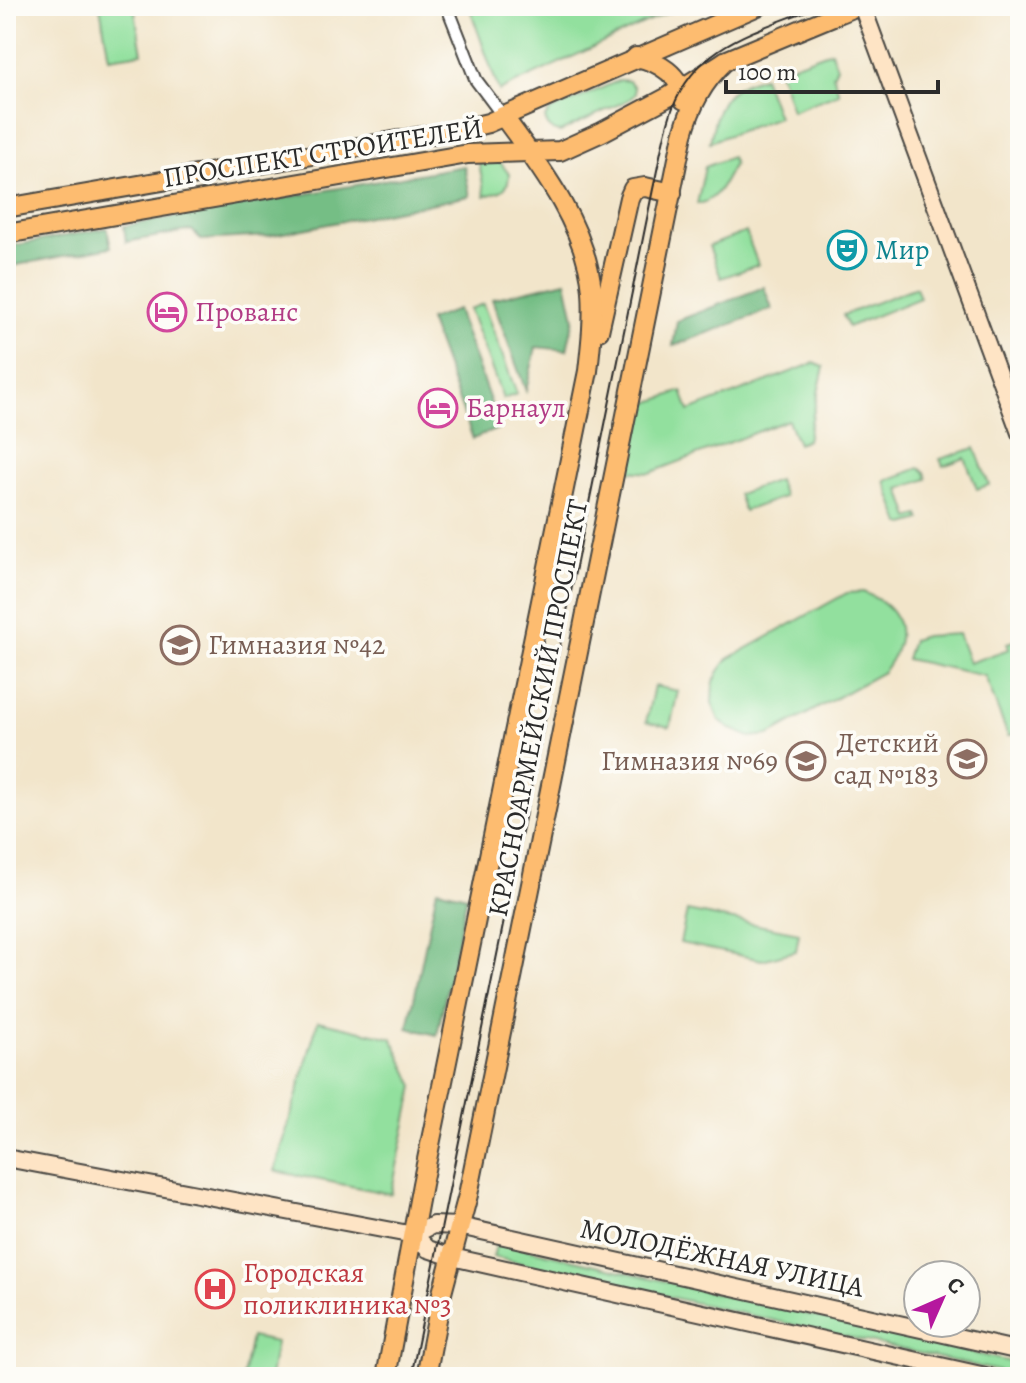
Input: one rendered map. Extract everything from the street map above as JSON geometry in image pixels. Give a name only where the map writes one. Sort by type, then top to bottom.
[{"type":"main road","name":"ПРОСПЕКТ СТРОИТЕЛЕЙ","points":[[6,208],[463,129],[503,116],[758,6]]},
{"type":"main road","name":"ПРОСПЕКТ СТРОИТЕЛЕЙ","points":[[6,234],[468,154],[560,151],[602,132],[725,61],[859,6]]},
{"type":"main road","points":[[636,57],[651,60],[666,69],[682,88],[685,113],[683,134]]},
{"type":"main road","name":"КРАСНОАРМЕЙСКИЙ ПРОСПЕКТ","points":[[426,1377],[683,134],[700,90],[725,61]]},
{"type":"main road","name":"КРАСНОАРМЕЙСКИЙ ПРОСПЕКТ","points":[[386,1377],[588,371],[593,326],[589,276],[572,224],[554,187],[503,116]]},
{"type":"main road","points":[[588,371],[633,189],[639,187],[672,193]]},
{"type":"street","points":[[447,6],[476,80],[503,116]]},
{"type":"street","points":[[859,6],[1020,433]]},
{"type":"street","name":"МОЛОДЁЖНАЯ УЛИЦА","points":[[6,1158],[414,1235],[428,1249],[452,1257],[990,1377]]},
{"type":"street","name":"МОЛОДЁЖНАЯ УЛИЦА","points":[[414,1235],[433,1225],[459,1226],[1020,1351]]},
{"type":"green space","points":[[100,6],[134,6],[142,53],[109,58]]},
{"type":"green space","points":[[469,6],[682,6],[499,91]]},
{"type":"green space","points":[[831,51],[837,67],[833,75],[839,93],[792,111],[779,70]]},
{"type":"green space","points":[[763,77],[778,117],[710,142],[724,99],[738,86]]},
{"type":"green space","points":[[620,80],[629,81],[634,87],[635,94],[630,99],[560,132],[548,126],[545,118],[550,111]]},
{"type":"green space","points":[[731,157],[734,164],[720,189],[710,199],[697,204],[705,167]]},
{"type":"green space","points":[[500,162],[509,174],[507,184],[499,192],[485,196],[479,163]]},
{"type":"green space","points":[[464,166],[470,196],[268,236],[201,240],[192,230],[126,242],[124,226]]},
{"type":"green space","points":[[107,228],[111,247],[6,267],[6,247]]},
{"type":"green space","points":[[746,232],[758,265],[721,278],[709,246]]},
{"type":"green space","points":[[566,281],[574,318],[567,350],[536,347],[526,391],[492,299]]},
{"type":"green space","points":[[764,287],[772,309],[673,346],[677,321]]},
{"type":"green space","points":[[916,287],[920,298],[848,327],[843,315]]},
{"type":"green space","points":[[483,304],[517,394],[503,399],[469,309]]},
{"type":"green space","points":[[457,310],[500,428],[473,439],[429,320]]},
{"type":"green space","points":[[814,363],[824,367],[807,440],[798,444],[788,420],[650,473],[629,471],[642,405],[682,391],[689,411]]},
{"type":"green space","points":[[975,448],[989,485],[977,489],[965,458],[943,466],[940,459]]},
{"type":"green space","points":[[919,468],[925,472],[927,479],[900,489],[910,518],[919,515],[921,520],[901,524],[885,481]]},
{"type":"green space","points":[[778,480],[784,497],[744,511],[738,494]]},
{"type":"green space","points":[[863,592],[887,607],[898,625],[897,647],[883,672],[769,735],[750,737],[719,720],[712,703],[713,684],[728,659],[847,593]]},
{"type":"green space","points":[[958,634],[969,663],[1009,649],[1007,643],[1020,639],[1020,732],[1008,736],[985,676],[906,659],[912,640]]},
{"type":"green space","points":[[654,686],[678,691],[670,727],[646,722]]},
{"type":"green space","points":[[437,889],[467,896],[437,1035],[408,1028]]},
{"type":"green space","points":[[687,911],[799,933],[796,951],[762,960],[680,943]]},
{"type":"green space","points":[[318,1021],[392,1038],[414,1086],[391,1194],[275,1171]]},
{"type":"green space","points":[[497,1242],[902,1336],[902,1339],[1020,1364],[1020,1376],[493,1257]]},
{"type":"green space","points":[[251,1337],[276,1342],[270,1377],[243,1377]]},
{"type":"tram line","points":[[411,1377],[669,120],[683,87],[713,54],[752,32],[819,6]]},
{"type":"place","name":"Мир","points":[[847,250]]},
{"type":"place","name":"Прованс","points":[[167,312]]},
{"type":"place","name":"Барнаул","points":[[438,408]]},
{"type":"place","name":"Гимназия №42","points":[[180,645]]},
{"type":"place","name":"Детский сад №183","points":[[967,759]]},
{"type":"place","name":"Гимназия №69","points":[[806,761]]},
{"type":"place","name":"Городская поликлиника №3","points":[[215,1289]]}]
